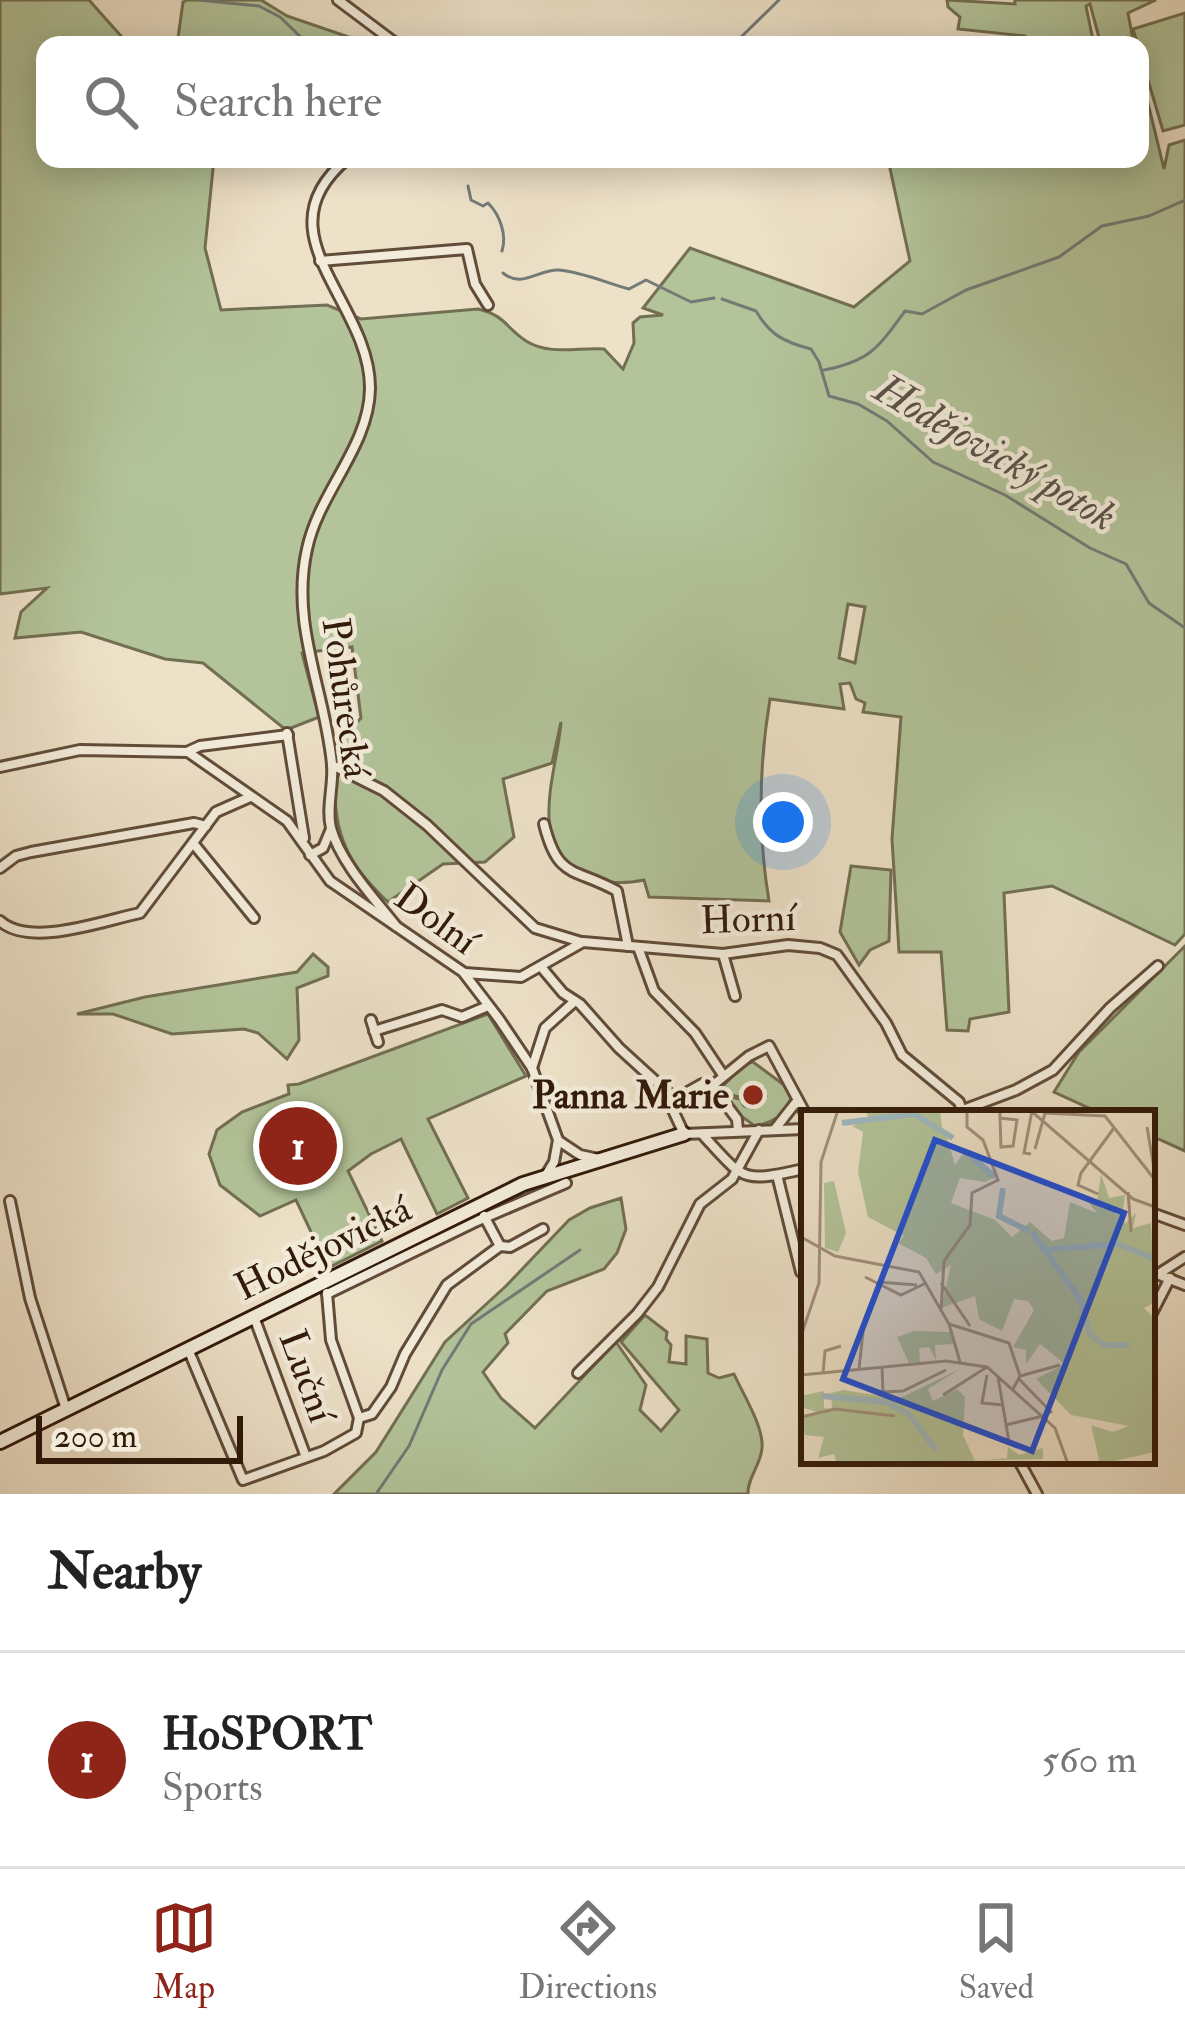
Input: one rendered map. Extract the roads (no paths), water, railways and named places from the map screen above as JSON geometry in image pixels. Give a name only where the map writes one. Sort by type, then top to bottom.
[{"type":"street","points":[[338,0],[386,36]]},
{"type":"street","points":[[337,168],[312,212],[312,237],[320,261],[467,249],[478,291],[488,305]]},
{"type":"street","name":"Pohůrecká","points":[[320,261],[364,342],[370,389],[363,431],[334,479],[307,548],[302,603],[308,662],[332,765],[332,828],[360,878],[396,926]]},
{"type":"street","points":[[0,767],[80,750],[188,752],[200,746],[288,734],[305,845]]},
{"type":"street","name":"Dolní","points":[[188,752],[287,821],[331,880],[464,972],[532,1068],[558,1140]]},
{"type":"street","name":"Horní","points":[[332,765],[384,791],[427,825],[535,928],[583,942],[633,947],[723,954],[788,945],[837,955],[886,1023],[902,1055],[956,1099],[962,1110]]},
{"type":"street","points":[[0,921],[10,930],[34,934],[140,914],[220,808],[250,797]]},
{"type":"street","points":[[0,868],[16,856],[38,851],[194,823],[206,826]]},
{"type":"street","points":[[544,824],[551,852],[561,865],[617,891],[633,947],[654,992],[695,1033],[723,1075]]},
{"type":"street","points":[[310,856],[323,848],[332,828]]},
{"type":"street","points":[[193,843],[254,918]]},
{"type":"street","points":[[464,972],[521,977],[583,942]]},
{"type":"street","points":[[723,954],[735,996]]},
{"type":"street","points":[[968,1110],[1053,1070],[1110,1008],[1158,967]]},
{"type":"street","points":[[542,968],[675,1099]]},
{"type":"street","points":[[532,1068],[545,1028],[575,1001]]},
{"type":"street","points":[[371,1020],[376,1036],[438,1011],[462,1018],[488,1006]]},
{"type":"street","points":[[712,1087],[770,1046],[803,1110]]},
{"type":"street","points":[[738,1131],[737,1119],[712,1087],[702,1084],[675,1099],[672,1108],[684,1134],[801,1129]]},
{"type":"street","points":[[775,1129],[797,1101]]},
{"type":"street","points":[[578,1373],[647,1300],[700,1204],[731,1179],[759,1130]]},
{"type":"street","points":[[701,1133],[735,1171],[750,1178],[801,1170]]},
{"type":"street","name":"Hodějovická","points":[[0,1442],[253,1316],[326,1288],[430,1236],[478,1204],[684,1134]]},
{"type":"street","points":[[430,1236],[485,1218],[556,1181],[558,1140],[580,1155],[603,1160]]},
{"type":"street","points":[[777,1175],[800,1272]]},
{"type":"street","points":[[10,1201],[30,1298],[66,1409]]},
{"type":"street","points":[[478,1204],[500,1246]]},
{"type":"street","points":[[1155,1214],[1185,1226]]},
{"type":"street","points":[[359,1418],[372,1414],[391,1388],[405,1354],[447,1285],[500,1246],[510,1247],[543,1228]]},
{"type":"street","points":[[1155,1273],[1185,1257]]},
{"type":"street","points":[[1155,1273],[1185,1285]]},
{"type":"street","points":[[1155,1307],[1170,1278]]},
{"type":"street","points":[[188,1348],[240,1478],[246,1480],[353,1437],[359,1418],[331,1340],[326,1288]]},
{"type":"street","name":"Luční","points":[[253,1316],[306,1457]]},
{"type":"street","points":[[1021,1464],[1037,1494]]},
{"type":"waterway","name":"Hodějovický potok","points":[[198,0],[259,6],[280,17],[300,36]]},
{"type":"waterway","points":[[742,36],[779,0]]},
{"type":"waterway","name":"Hodějovický potok","points":[[468,186],[471,200],[483,206],[488,203],[496,213],[503,232],[502,251]]},
{"type":"waterway","points":[[824,370],[872,351],[905,311],[922,314],[966,290],[1059,257],[1102,226],[1149,216],[1185,200]]},
{"type":"waterway","name":"Hodějovický potok","points":[[503,273],[524,279],[559,270],[629,289],[646,280],[691,302],[714,298]]},
{"type":"waterway","name":"Hodějovický potok","points":[[722,299],[756,311],[779,336],[811,349],[829,396],[858,404],[887,421],[933,462],[1005,495],[1090,548],[1126,564],[1149,603],[1185,628]]},
{"type":"waterway","points":[[376,1494],[409,1446],[442,1370],[471,1324],[580,1250]]},
{"type":"place","name":"Panna Marie","points":[[753,1095]]},
{"type":"place","name":"HoSPORT","points":[[298,1146]]}]
